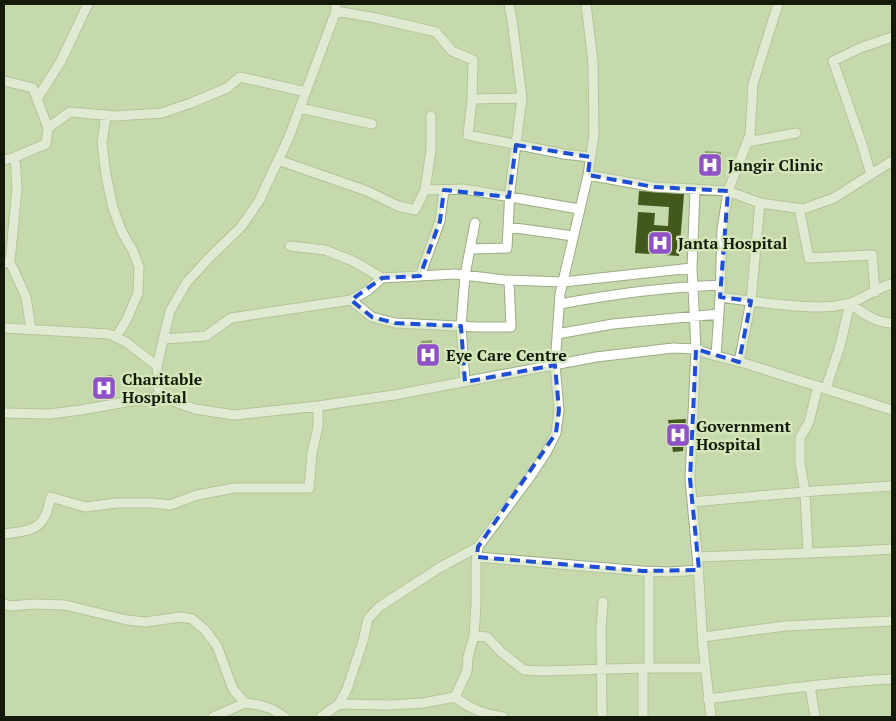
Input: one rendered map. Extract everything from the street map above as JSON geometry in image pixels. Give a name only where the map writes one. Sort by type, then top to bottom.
[{"type":"street","points":[[37,99],[62,61],[88,4]]},
{"type":"street","points":[[470,249],[507,248],[510,197],[522,98],[509,4]]},
{"type":"street","points":[[455,698],[467,671],[468,657],[474,636],[478,552],[532,474],[556,433],[559,410],[555,365],[560,304],[563,282],[588,174],[594,134],[593,62],[586,4]]},
{"type":"street","points":[[716,356],[721,285],[722,230],[728,191],[750,135],[753,84],[778,4]]},
{"type":"street","points":[[159,396],[157,366],[170,311],[187,282],[210,256],[241,227],[259,201],[289,137],[336,7],[436,32],[452,51],[472,60],[472,99],[468,135],[516,146],[590,157]]},
{"type":"street","points":[[871,175],[833,60],[892,37]]},
{"type":"street","points":[[48,128],[70,112],[115,116],[162,113],[227,88],[240,77],[306,92]]},
{"type":"street","points":[[4,80],[33,88],[48,128],[46,144],[4,160]]},
{"type":"street","points":[[472,99],[522,98]]},
{"type":"street","points":[[300,108],[372,124]]},
{"type":"street","points":[[106,115],[102,143],[113,208],[139,267],[138,293],[128,319],[116,337]]},
{"type":"street","points":[[278,160],[367,192],[398,206],[415,210],[425,190],[431,150],[431,116]]},
{"type":"street","points":[[748,142],[796,133]]},
{"type":"street","points":[[15,157],[17,188],[7,263],[26,297],[30,329]]},
{"type":"street","points":[[588,174],[654,187],[728,191],[760,203],[803,209],[834,198],[892,161]]},
{"type":"street","points":[[425,190],[464,189],[580,209]]},
{"type":"street","points":[[695,189],[692,268],[696,349],[690,479],[710,717]]},
{"type":"street","points":[[420,276],[440,221],[444,190]]},
{"type":"street","points":[[739,362],[751,301],[760,203]]},
{"type":"street","points":[[799,208],[809,258],[872,255],[875,292]]},
{"type":"street","points":[[465,382],[461,326],[465,275],[475,223]]},
{"type":"street","points":[[508,227],[573,236]]},
{"type":"street","points":[[290,246],[325,250],[354,261],[382,278],[455,274],[509,280],[563,282],[692,268]]},
{"type":"street","points":[[164,338],[206,336],[231,318],[351,300],[367,291],[382,278]]},
{"type":"street","points":[[351,300],[372,317],[395,323],[511,327],[509,280]]},
{"type":"street","points":[[720,297],[825,307],[850,303],[892,284]]},
{"type":"street","points":[[560,304],[603,296],[693,286],[721,285]]},
{"type":"street","points":[[850,303],[862,313],[884,323],[892,323]]},
{"type":"street","points":[[808,552],[805,492],[800,463],[800,438],[809,422],[840,346],[850,303]]},
{"type":"street","points":[[557,334],[613,324],[719,314]]},
{"type":"street","points":[[4,328],[109,334],[126,342],[157,366]]},
{"type":"street","points":[[4,413],[48,414],[159,396],[195,409],[234,415],[394,395],[596,357],[673,348],[696,349],[892,410]]},
{"type":"street","points":[[4,534],[23,532],[38,527],[45,517],[51,497],[85,507],[117,503],[170,505],[197,495],[234,488],[309,488],[312,453],[318,427],[318,406]]},
{"type":"street","points":[[692,502],[892,486]]},
{"type":"street","points":[[698,557],[892,549]]},
{"type":"street","points":[[321,717],[339,704],[347,689],[368,619],[380,608],[439,568],[478,552],[649,572],[699,570]]},
{"type":"street","points":[[643,717],[649,572]]},
{"type":"street","points":[[602,717],[601,628],[603,602]]},
{"type":"street","points":[[4,604],[10,606],[65,604],[127,620],[145,622],[181,617],[192,620],[205,630],[217,646],[233,689],[245,703]]},
{"type":"street","points":[[703,637],[785,626],[892,621]]},
{"type":"street","points":[[474,636],[487,637],[501,652],[524,670],[705,668]]},
{"type":"street","points":[[708,698],[864,680],[892,679]]},
{"type":"street","points":[[810,686],[815,717]]},
{"type":"street","points":[[339,704],[390,705],[423,703],[455,698],[466,706],[503,717]]},
{"type":"street","points":[[216,716],[245,703],[272,709],[286,717]]},
{"type":"highlighted area","points":[[516,145],[590,157],[588,175],[654,187],[728,191],[720,297],[751,301],[739,362],[696,349],[690,479],[699,570],[643,571],[477,557],[478,547],[556,433],[559,410],[555,365],[465,382],[461,326],[395,323],[372,317],[351,300],[382,278],[420,276],[440,221],[444,190],[509,197]]},
{"type":"building","points":[[705,151],[721,152],[720,175],[704,174]]},
{"type":"building","points":[[639,191],[684,194],[679,256],[635,253],[638,212],[655,213],[654,225],[668,226],[669,207],[638,205]]},
{"type":"building","points":[[432,340],[434,364],[423,365],[421,341]]},
{"type":"building","points":[[112,375],[114,394],[101,395],[99,377]]},
{"type":"building","points":[[686,419],[683,451],[673,452],[668,420]]},
{"type":"place","name":"Jangir Clinic","points":[[710,165]]},
{"type":"place","name":"Janta Hospital","points":[[660,243]]},
{"type":"place","name":"Eye Care Centre","points":[[428,355]]},
{"type":"place","name":"Charitable Hospital","points":[[104,388]]},
{"type":"place","name":"Government Hospital","points":[[678,435]]}]
